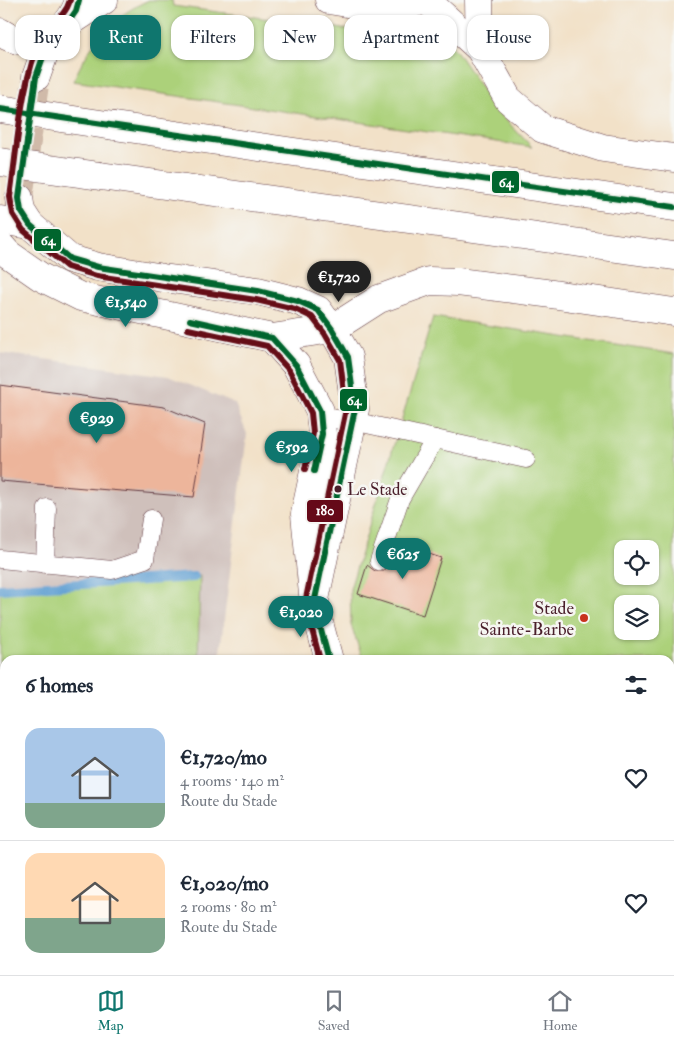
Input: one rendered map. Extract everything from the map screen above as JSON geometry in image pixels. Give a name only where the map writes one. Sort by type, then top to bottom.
[{"type":"main road","points":[[72,15],[76,11],[79,0]]},
{"type":"main road","points":[[80,16],[104,0]]},
{"type":"main road","points":[[328,0],[371,7],[399,8],[426,0],[467,37]]},
{"type":"main road","points":[[479,0],[479,15]]},
{"type":"main road","points":[[0,32],[15,39]]},
{"type":"main road","points":[[36,77],[44,60]]},
{"type":"main road","points":[[486,60],[508,99],[543,128],[603,148],[674,158]]},
{"type":"main road","points":[[0,109],[674,207]]},
{"type":"main road","points":[[0,162],[674,256]]},
{"type":"main road","points":[[19,198],[21,212],[30,225],[70,258],[98,267],[258,291],[298,302],[318,310],[332,329],[348,357],[356,409],[314,604]]},
{"type":"main road","points":[[0,220],[30,225]]},
{"type":"main road","points":[[30,225],[3,252],[41,277],[81,297],[272,338],[332,329],[379,299],[429,281],[458,282],[526,290],[674,312]]},
{"type":"main road","points":[[272,338],[296,365],[320,411],[322,434],[305,514],[314,604],[328,655]]},
{"type":"lane","points":[[320,417],[353,421],[526,459]]},
{"type":"lane","points":[[379,561],[400,499],[434,439]]},
{"type":"lane","points":[[45,564],[46,508]]},
{"type":"lane","points":[[0,559],[112,570],[145,558],[151,519]]},
{"type":"shaded area","points":[[0,353],[168,376],[235,404],[247,434],[220,655],[0,655]]},
{"type":"green space","points":[[149,0],[172,0],[173,6],[240,15],[171,15],[171,60],[254,60],[254,17],[264,18],[264,60],[334,60],[334,28],[344,29],[344,60],[457,60],[457,52],[497,111],[532,147],[73,81],[90,50],[90,60],[161,60],[161,15],[122,15]]},
{"type":"green space","points":[[433,317],[674,354],[674,655],[361,655],[351,625],[350,589]]},
{"type":"green space","points":[[200,576],[198,655],[0,655],[0,589]]},
{"type":"building","points":[[0,385],[164,407],[205,424],[194,497],[0,481]]},
{"type":"building","points":[[396,543],[441,558],[423,615],[358,594],[367,565],[375,571],[384,571],[389,564]]},
{"type":"waterway","points":[[0,589],[194,577]]},
{"type":"tunnel","points":[[19,198],[36,77]]},
{"type":"transit line","name":"180","points":[[70,0],[64,12],[42,35],[29,74],[24,94],[10,197],[13,214],[23,230],[67,267],[97,276],[256,300],[295,309],[312,317],[325,334],[340,360],[346,409],[305,603],[319,655]]},
{"type":"transit line","name":"64","points":[[79,0],[76,11],[67,24],[50,37],[36,77],[19,198],[21,211],[30,225],[70,259],[98,267],[258,291],[298,301],[318,310],[332,329],[348,357],[355,409],[314,604],[328,655]]},
{"type":"transit line","name":"64","points":[[0,109],[674,207]]},
{"type":"transit line","name":"64","points":[[190,320],[272,338],[296,365],[320,411],[322,434],[314,471]]},
{"type":"transit line","name":"180","points":[[188,329],[267,346],[289,370],[311,413],[313,433],[305,469]]},
{"type":"place","name":"Le Stade","points":[[338,489]]},
{"type":"place","name":"Stade Sainte-Barbe","points":[[584,618]]}]
